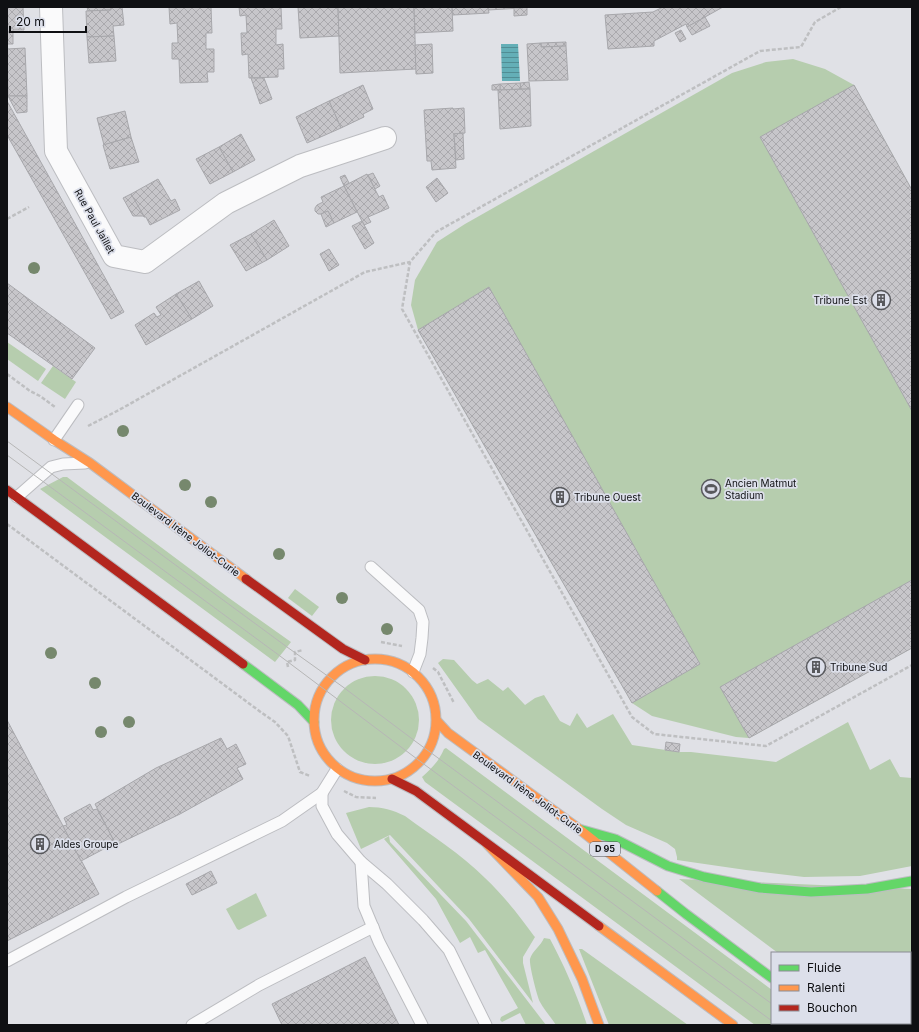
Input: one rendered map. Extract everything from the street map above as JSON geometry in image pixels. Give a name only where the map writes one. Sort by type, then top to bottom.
[{"type":"main road","name":"Boulevard Irène Joliot-Curie","points":[[7,407],[90,463],[313,628],[343,649],[365,660]]},
{"type":"main road","points":[[7,490],[298,705],[314,722]]},
{"type":"main road","points":[[378,659],[391,661],[403,665],[413,672],[426,686],[434,703],[437,721],[435,736],[429,750],[421,762],[407,772],[392,779],[378,782],[350,776],[337,769],[325,756],[317,740],[314,710],[323,688],[341,669],[353,663],[365,660],[378,659]]},
{"type":"main road","name":"Boulevard Irène Joliot-Curie","points":[[437,721],[448,733],[579,829],[686,914],[771,977]]},
{"type":"main road","points":[[392,779],[416,791],[732,1025]]},
{"type":"main road","points":[[579,829],[614,839],[657,862],[668,866],[704,877],[760,888],[818,892],[867,889],[912,881]]},
{"type":"main road","points":[[487,844],[538,897],[571,955],[582,979],[599,1025]]},
{"type":"street","name":"Rue Paul Jaillet","points":[[51,7],[56,151],[114,256],[145,262],[226,204],[300,166],[385,138]]},
{"type":"lane","points":[[54,440],[78,405]]},
{"type":"lane","points":[[17,496],[51,467],[63,464],[90,463]]},
{"type":"lane","points":[[371,567],[419,610],[423,622],[422,638],[420,654],[413,672]]},
{"type":"lane","points":[[7,961],[126,897],[282,820],[322,793],[337,769]]},
{"type":"lane","points":[[322,793],[322,806],[337,834],[361,862],[387,884],[423,920],[449,950],[486,1025]]},
{"type":"lane","points":[[361,862],[364,906],[379,942],[422,1025]]},
{"type":"lane","points":[[192,1025],[259,985],[373,927]]},
{"type":"path","points":[[841,7],[815,22],[801,47],[760,51],[436,232],[410,262],[402,309],[632,717],[654,734],[766,746],[912,665]]},
{"type":"path","points":[[7,219],[29,207]]},
{"type":"path","points":[[84,429],[365,272],[410,262]]},
{"type":"path","points":[[262,713],[268,699],[271,685],[290,679],[288,662],[295,660],[295,652],[314,647],[313,628]]},
{"type":"green space","name":"Ancien Matmut Stadium","points":[[793,59],[825,69],[854,85],[912,190],[912,648],[749,738],[736,737],[652,716],[632,703],[418,330],[411,305],[415,280],[437,242],[465,224],[732,73],[766,62]]},
{"type":"green space","points":[[7,342],[46,369],[38,381],[7,359]]},
{"type":"green space","points":[[53,366],[76,382],[65,399],[41,383]]},
{"type":"green space","points":[[63,477],[67,477],[229,598],[291,642],[275,662],[40,489]]},
{"type":"green space","points":[[295,589],[319,607],[312,616],[288,598]]},
{"type":"green space","points":[[443,659],[454,660],[477,684],[488,679],[503,691],[508,687],[525,705],[535,698],[544,695],[560,721],[570,726],[577,713],[587,728],[613,714],[632,745],[679,752],[691,752],[776,762],[848,722],[870,770],[890,759],[900,777],[912,778],[912,866],[860,876],[804,877],[677,860],[675,849],[667,843],[626,825],[478,719],[438,663]]},
{"type":"green space","points":[[366,676],[384,676],[400,683],[412,695],[419,711],[419,729],[412,745],[400,757],[384,764],[366,764],[350,757],[338,745],[331,729],[331,711],[338,695],[350,683]]},
{"type":"green space","points":[[446,748],[771,989],[771,1024],[818,1025],[755,1025],[425,782],[422,777],[435,764]]},
{"type":"green space","points":[[369,807],[387,809],[405,816],[476,869],[511,906],[535,937],[523,957],[523,963],[533,1003],[469,919],[390,835],[361,849],[346,813]]},
{"type":"green space","points":[[389,836],[390,842],[466,921],[546,1025],[526,1025],[520,1013],[502,1022],[500,1020],[501,1017],[518,1008],[485,950],[478,953],[470,937],[460,943],[436,899],[384,839]]},
{"type":"green space","points":[[679,879],[912,889],[912,1025],[874,1024],[911,1024],[911,952],[777,952]]},
{"type":"green space","points":[[256,893],[267,916],[239,930],[226,909]]},
{"type":"green space","points":[[544,938],[550,939],[561,960],[587,1025],[556,1025],[540,1002],[530,959]]},
{"type":"green space","points":[[579,949],[582,949],[688,1025],[609,1025]]},
{"type":"water","points":[[501,44],[518,44],[520,81],[502,81]]},
{"type":"building","points":[[7,7],[23,7],[24,30],[13,30],[13,44],[7,44]]},
{"type":"building","points":[[87,7],[111,7],[111,10],[88,11]]},
{"type":"building","points":[[111,7],[122,7],[124,25],[113,26],[114,36],[87,37],[86,11],[111,10]]},
{"type":"building","points":[[169,7],[211,7],[212,33],[206,33],[206,49],[214,49],[214,72],[207,72],[208,82],[180,83],[179,59],[172,59],[172,43],[178,43],[177,23],[170,24]]},
{"type":"building","points":[[239,7],[281,7],[282,29],[276,29],[276,45],[283,44],[284,69],[278,69],[278,77],[249,78],[248,54],[242,55],[241,33],[247,33],[246,15],[240,16]]},
{"type":"building","points":[[298,7],[338,7],[339,36],[300,38]]},
{"type":"building","points":[[338,7],[414,7],[416,69],[340,73]]},
{"type":"building","points":[[414,7],[452,7],[453,31],[415,33]]},
{"type":"building","points":[[452,7],[488,7],[489,13],[453,15]]},
{"type":"building","points":[[488,7],[523,7],[523,8],[488,10]]},
{"type":"building","points":[[527,7],[527,15],[514,16],[514,8]]},
{"type":"building","points":[[663,7],[723,7],[687,27],[686,24],[654,41],[654,46],[608,49],[605,15],[653,12]]},
{"type":"building","points":[[705,17],[710,26],[692,35],[687,27]]},
{"type":"building","points":[[681,30],[686,39],[680,42],[675,33]]},
{"type":"building","points":[[114,36],[116,61],[89,63],[87,37]]},
{"type":"building","points":[[566,42],[566,46],[541,47],[541,43]]},
{"type":"building","points":[[541,43],[541,47],[566,46],[568,80],[529,81],[527,44]]},
{"type":"building","points":[[432,44],[433,73],[416,74],[415,45]]},
{"type":"building","points":[[25,48],[27,96],[8,96],[7,49]]},
{"type":"building","points":[[251,78],[264,78],[272,99],[260,104]]},
{"type":"building","points":[[529,82],[530,89],[521,89],[520,83]]},
{"type":"building","points":[[520,83],[521,89],[500,90],[500,84]]},
{"type":"building","points":[[500,84],[500,90],[492,90],[492,85]]},
{"type":"building","points":[[363,85],[373,109],[363,114],[364,117],[341,128],[329,101]]},
{"type":"building","name":"Tribune Est","points":[[854,85],[912,190],[912,411],[760,137]]},
{"type":"building","points":[[530,89],[531,126],[500,129],[498,90]]},
{"type":"building","points":[[8,96],[27,96],[27,112],[17,113]]},
{"type":"building","points":[[7,101],[124,312],[111,319],[7,135]]},
{"type":"building","points":[[329,101],[341,128],[307,143],[296,117]]},
{"type":"building","points":[[464,108],[465,133],[454,134],[456,168],[432,170],[431,161],[427,161],[424,110]]},
{"type":"building","points":[[125,111],[131,137],[104,145],[97,118]]},
{"type":"building","points":[[463,133],[464,159],[456,160],[454,134]]},
{"type":"building","points":[[241,134],[255,160],[233,172],[219,147]]},
{"type":"building","points":[[131,137],[139,162],[110,169],[103,145]]},
{"type":"building","points":[[219,147],[233,172],[210,184],[196,159]]},
{"type":"building","points":[[373,173],[380,186],[375,189],[368,175]]},
{"type":"building","points":[[367,174],[379,197],[383,195],[389,208],[368,217],[371,222],[364,225],[344,186]]},
{"type":"building","points":[[345,175],[349,183],[344,186],[340,177]]},
{"type":"building","points":[[437,178],[448,193],[436,202],[426,187]]},
{"type":"building","points":[[158,179],[171,201],[175,199],[180,210],[150,225],[131,194]]},
{"type":"building","points":[[344,186],[357,212],[334,223],[328,211],[318,214],[315,211],[315,208],[323,202],[321,197]]},
{"type":"building","points":[[131,194],[144,216],[133,216],[123,198]]},
{"type":"building","points":[[328,211],[334,223],[326,227],[321,214]]},
{"type":"building","points":[[274,220],[289,246],[267,260],[251,234]]},
{"type":"building","points":[[362,221],[374,243],[365,249],[352,226]]},
{"type":"building","points":[[251,234],[267,260],[246,271],[230,245]]},
{"type":"building","points":[[329,249],[339,265],[329,271],[320,254]]},
{"type":"building","points":[[199,281],[213,306],[192,319],[176,294]]},
{"type":"building","points":[[7,283],[95,348],[72,379],[7,333]]},
{"type":"building","name":"Tribune Ouest","points":[[489,287],[700,664],[632,703],[418,330]]},
{"type":"building","points":[[176,294],[192,319],[146,345],[135,325],[154,313],[157,317],[161,315],[156,307]]},
{"type":"building","name":"Tribune Sud","points":[[912,580],[912,648],[749,738],[720,687]]},
{"type":"building","name":"Aldes Groupe","points":[[7,720],[99,894],[7,941]]},
{"type":"building","points":[[221,738],[227,749],[236,744],[246,764],[237,768],[243,779],[180,814],[116,845],[95,804],[156,768]]},
{"type":"building","points":[[666,742],[680,744],[679,752],[665,750]]},
{"type":"building","points":[[90,804],[93,810],[97,809],[115,843],[81,861],[63,826],[67,825],[64,818]]},
{"type":"building","points":[[211,871],[217,883],[192,895],[186,884]]},
{"type":"building","points":[[365,957],[399,1025],[282,1025],[272,1004]]},
{"type":"tram line","points":[[7,441],[771,1003]]},
{"type":"tram line","points":[[7,455],[771,1020]]},
{"type":"traffic: fast","points":[[243,664],[298,705],[314,722]]},
{"type":"traffic: fast","points":[[579,829],[615,839],[668,866],[704,877],[760,888],[811,892],[867,889],[912,881]]},
{"type":"traffic: fast","points":[[657,891],[771,977]]},
{"type":"traffic: slow","points":[[7,407],[90,463],[246,579]]},
{"type":"traffic: slow","points":[[375,659],[398,663],[409,669],[418,677],[426,686],[432,697],[436,720],[432,743],[426,754],[418,763],[409,771],[398,777],[375,781],[352,777],[341,771],[332,763],[324,754],[318,743],[314,720],[318,697],[324,686],[332,677],[341,669],[352,663],[375,659]]},
{"type":"traffic: slow","points":[[437,721],[448,733],[579,829],[657,891]]},
{"type":"traffic: slow","points":[[487,844],[538,897],[558,929],[582,979],[599,1025]]},
{"type":"traffic: slow","points":[[599,926],[733,1025]]},
{"type":"traffic: jam","points":[[7,490],[243,664]]},
{"type":"traffic: jam","points":[[246,579],[343,649],[365,660]]},
{"type":"traffic: jam","points":[[392,779],[416,791],[599,926]]},
{"type":"place","name":"Tribune Est","points":[[881,300]]},
{"type":"place","name":"Ancien Matmut Stadium","points":[[711,489]]},
{"type":"place","name":"Tribune Ouest","points":[[560,497]]},
{"type":"place","name":"Tribune Sud","points":[[816,667]]},
{"type":"place","name":"Aldes Groupe","points":[[40,844]]}]
